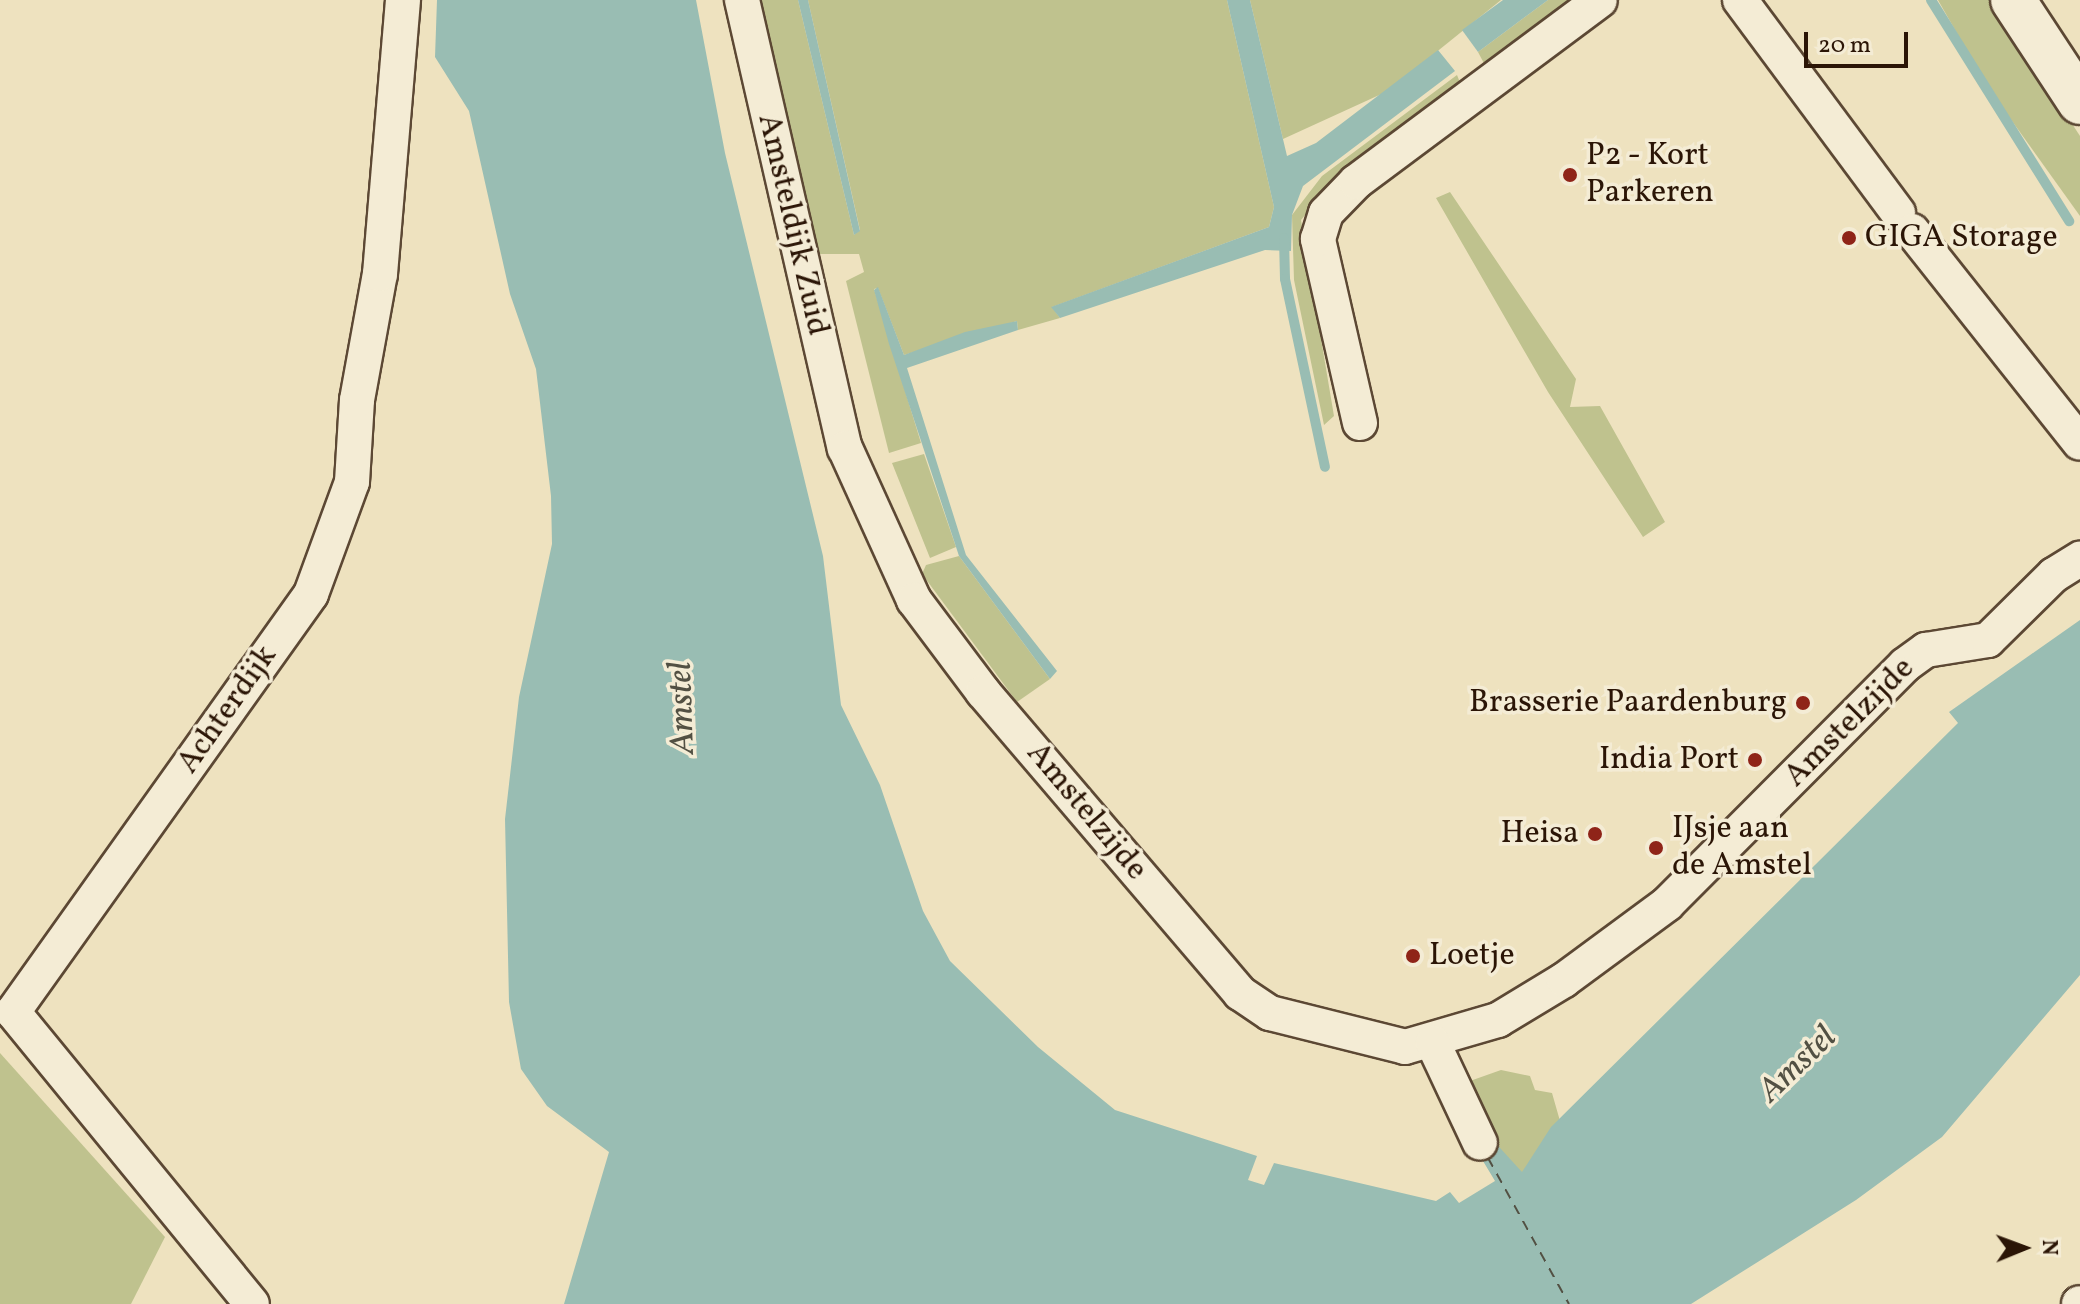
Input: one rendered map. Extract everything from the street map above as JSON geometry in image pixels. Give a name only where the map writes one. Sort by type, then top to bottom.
[{"type":"main road","points":[[2013,0],[2080,102]]},
{"type":"street","name":"Achterdijk","points":[[252,1304],[7,1010],[311,594],[352,482],[357,400],[380,274],[403,0]]},
{"type":"street","name":"Amsteldijk Zuid","points":[[742,0],[845,448]]},
{"type":"street","points":[[1360,423],[1318,239],[1326,213],[1356,182],[1600,0]]},
{"type":"street","points":[[1740,0],[1905,222],[2080,443]]},
{"type":"street","name":"Amstelzijde","points":[[845,448],[914,600],[983,692],[1240,993],[1270,1013],[1351,1037],[1405,1047],[1433,1043],[1498,1020],[1564,980],[1667,904],[1905,665],[1926,650],[1988,640],[2054,575],[2080,559]]},
{"type":"street","points":[[1433,1043],[1480,1143]]},
{"type":"green space","points":[[758,0],[798,0],[854,235],[860,230],[808,0],[1227,0],[1274,207],[1269,227],[1052,307],[1060,318],[1018,330],[1017,321],[904,355],[878,288],[874,289],[921,443],[889,453],[846,281],[864,272],[859,254],[813,254]]},
{"type":"green space","points":[[1250,0],[1501,0],[1388,91],[1283,139]]},
{"type":"green space","points":[[1548,0],[1573,0],[1487,69],[1478,52]]},
{"type":"green space","points":[[1938,0],[1991,0],[2080,136],[2080,216],[1987,86]]},
{"type":"green space","points":[[1457,75],[1461,85],[1333,181],[1301,220],[1334,416],[1324,425],[1294,280],[1292,215],[1322,176]]},
{"type":"green space","points":[[1450,192],[1576,379],[1570,407],[1600,406],[1665,522],[1643,537],[1548,392],[1436,198]]},
{"type":"green space","points":[[924,454],[956,547],[930,558],[892,463]]},
{"type":"green space","points":[[959,556],[1050,679],[1017,702],[922,574],[926,565]]},
{"type":"green space","points":[[0,1053],[165,1237],[131,1304],[0,1304]]},
{"type":"green space","points":[[1501,1070],[1530,1076],[1535,1090],[1552,1093],[1560,1121],[1522,1173],[1503,1156],[1470,1081]]},
{"type":"water","name":"Amstel","points":[[437,0],[696,0],[725,153],[823,556],[841,705],[880,785],[923,911],[950,961],[1038,1047],[1115,1110],[1257,1156],[1248,1180],[1264,1185],[1274,1163],[1436,1201],[1450,1192],[1459,1203],[1495,1181],[1474,1146],[1490,1137],[1522,1172],[1551,1127],[1958,723],[1949,712],[2080,620],[2080,975],[1942,1137],[1856,1200],[1691,1304],[564,1304],[609,1152],[547,1106],[521,1069],[509,1002],[505,819],[519,697],[552,544],[551,496],[536,369],[510,294],[469,111],[435,57]]},
{"type":"water","points":[[798,0],[808,0],[860,231],[854,235]]},
{"type":"water","points":[[1227,0],[1250,0],[1287,156],[1316,143],[1438,50],[1455,71],[1303,186],[1292,215],[1291,251],[1265,250],[1060,318],[1051,307],[1269,227],[1274,207]]},
{"type":"water","points":[[1503,0],[1548,0],[1478,52],[1462,30]]},
{"type":"water","points":[[878,287],[904,355],[965,332],[1017,321],[1018,330],[907,368],[966,555],[1057,671],[1050,679],[959,556],[889,344],[874,290]]},
{"type":"waterway","points":[[1931,0],[2069,221]]},
{"type":"waterway","points":[[1284,238],[1285,279],[1325,467]]},
{"type":"ferry route","points":[[1488,1158],[1569,1304]]},
{"type":"place","name":"P2 - Kort Parkeren","points":[[1570,175]]},
{"type":"place","name":"GIGA Storage","points":[[1849,238]]},
{"type":"place","name":"Brasserie Paardenburg","points":[[1803,703]]},
{"type":"place","name":"India Port","points":[[1755,760]]},
{"type":"place","name":"Heisa","points":[[1595,834]]},
{"type":"place","name":"IJsje aan de Amstel","points":[[1656,848]]},
{"type":"place","name":"Loetje","points":[[1413,956]]}]
